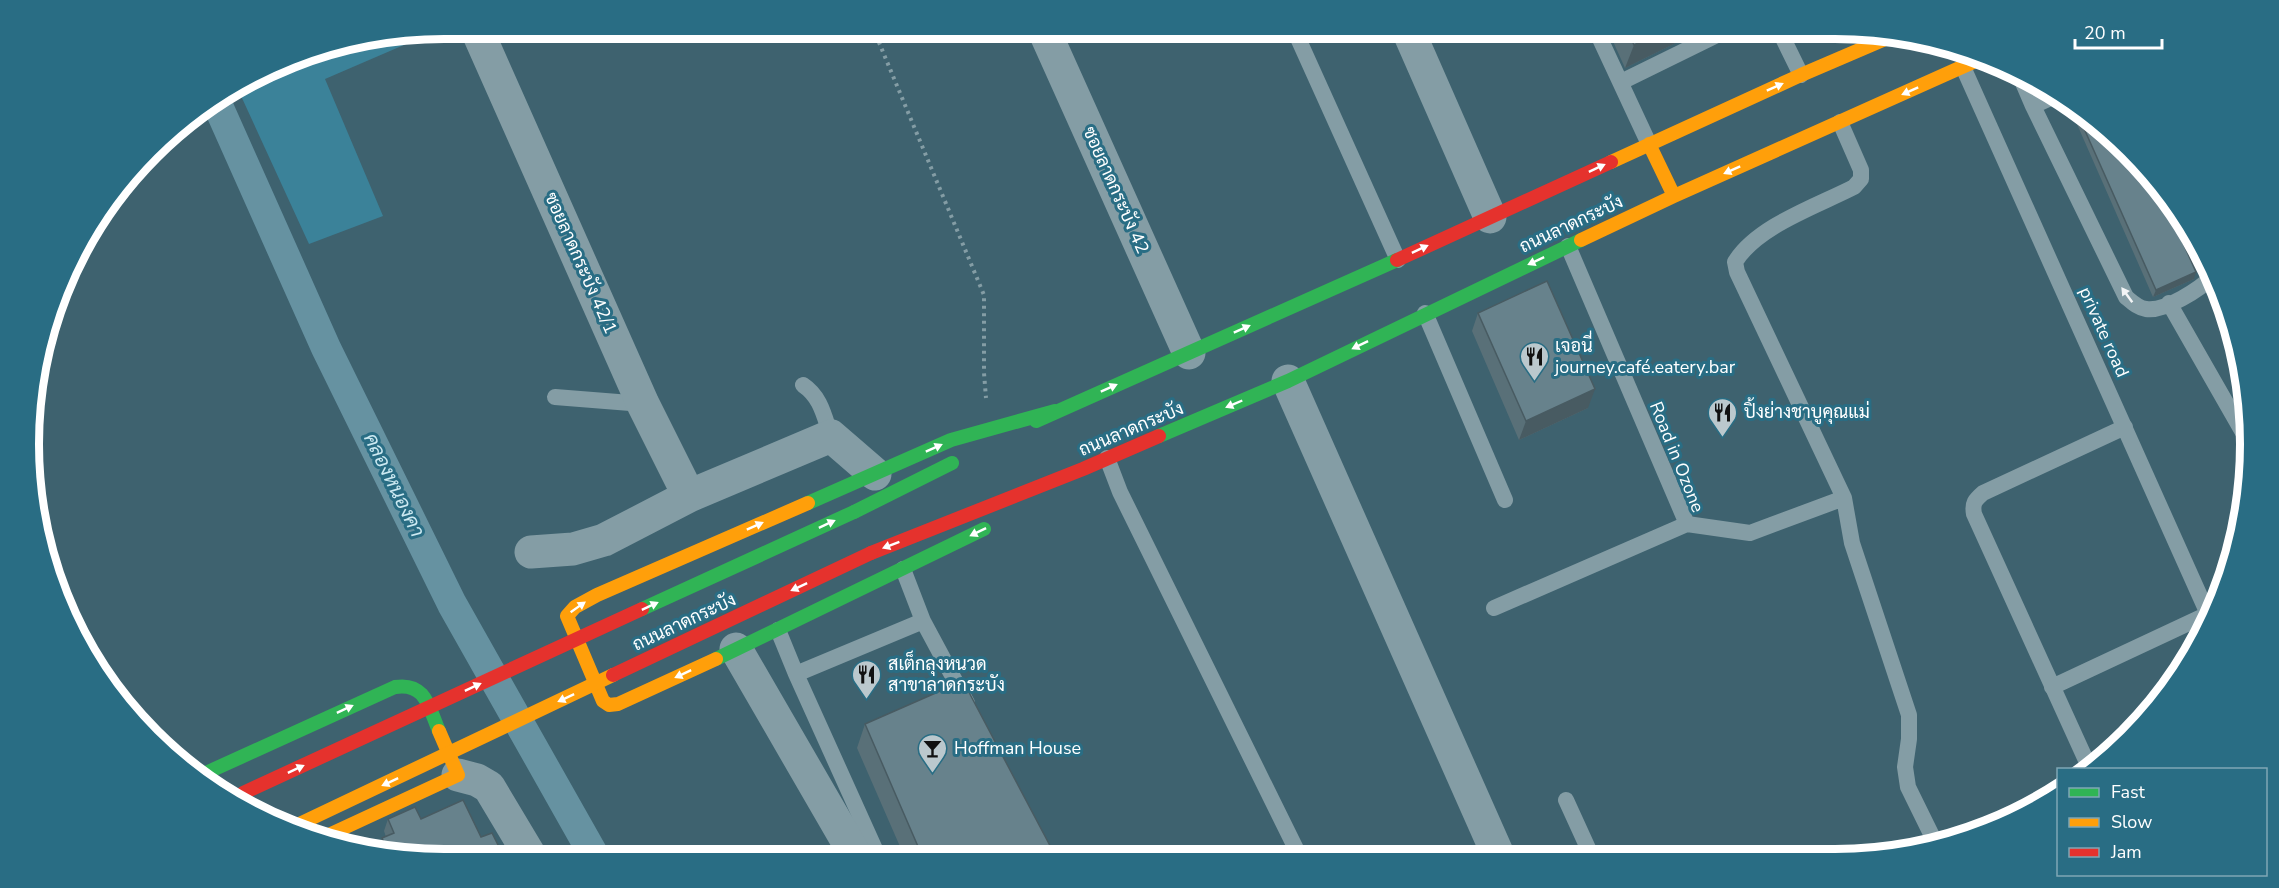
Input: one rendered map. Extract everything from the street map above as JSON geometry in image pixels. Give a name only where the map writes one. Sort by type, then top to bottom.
[{"type":"main road","points":[[992,443],[1055,411],[1398,260],[1649,144],[1879,41]]},
{"type":"main road","name":"ถนนลาดกระบัง","points":[[302,823],[871,553],[1083,470],[1288,381],[1425,313],[1674,196],[1971,63]]},
{"type":"main road","points":[[1649,144],[1674,196]]},
{"type":"main road","points":[[994,524],[778,630],[618,704],[609,705],[603,701],[568,622],[567,616],[575,607],[597,595],[951,440],[1055,411]]},
{"type":"main road","name":"ถนนลาดกระบัง","points":[[240,795],[854,512],[960,459]]},
{"type":"main road","points":[[1011,514],[1083,470]]},
{"type":"main road","points":[[207,772],[390,688],[414,686],[423,694],[438,724],[458,775],[333,833]]},
{"type":"street","name":"ซอยลาดกระบัง 42/1","points":[[481,39],[643,404],[689,496]]},
{"type":"street","name":"ซอยลาดกระบัง 42","points":[[1048,39],[1189,352]]},
{"type":"street","points":[[1412,39],[1490,217]]},
{"type":"street","points":[[1288,381],[1495,849]]},
{"type":"street","points":[[531,552],[573,549],[604,540],[689,496],[831,436],[874,474]]},
{"type":"street","points":[[736,649],[852,849]]},
{"type":"street","points":[[458,775],[477,780],[489,787],[526,849]]},
{"type":"lane","points":[[1298,39],[1398,260]]},
{"type":"lane","points":[[1600,39],[1649,144]]},
{"type":"lane","points":[[1622,82],[1709,39]]},
{"type":"lane","points":[[1783,39],[1801,75]]},
{"type":"lane","name":"private road","points":[[1963,66],[2205,607]]},
{"type":"lane","points":[[2025,86],[2126,297],[2134,304],[2147,309],[2183,299],[2206,282]]},
{"type":"lane","points":[[2033,106],[2048,99]]},
{"type":"lane","points":[[1840,122],[1861,170],[1861,179],[1854,187],[1778,225],[1743,249],[1735,262],[1737,272],[1844,498],[1852,543],[1909,715],[1909,739],[1905,767],[1908,787],[1932,837]]},
{"type":"lane","name":"Road in Ozone","points":[[1494,608],[1687,524],[1568,246]]},
{"type":"lane","points":[[2169,303],[2239,426]]},
{"type":"lane","points":[[1425,313],[1505,500]]},
{"type":"lane","points":[[803,385],[813,392],[822,407],[831,436]]},
{"type":"lane","points":[[555,398],[643,404]]},
{"type":"lane","points":[[2086,761],[2015,607],[1972,506],[1983,493],[2126,427]]},
{"type":"lane","points":[[1107,458],[1120,492],[1296,849]]},
{"type":"lane","points":[[1687,524],[1750,533],[1844,498]]},
{"type":"lane","points":[[903,569],[923,621],[975,718]]},
{"type":"lane","points":[[2052,687],[2201,617]]},
{"type":"lane","points":[[796,674],[923,621]]},
{"type":"lane","points":[[778,630],[875,849]]},
{"type":"lane","points":[[1566,800],[1588,849]]},
{"type":"path","points":[[878,39],[984,295],[984,373],[989,428]]},
{"type":"shaded area","points":[[415,40],[325,79],[383,216],[309,244],[240,94],[314,60],[365,47]]},
{"type":"building","points":[[1631,39],[1646,39],[1634,45]]},
{"type":"building","points":[[2081,123],[2139,177],[2174,222],[2196,272],[2156,290]]},
{"type":"building","name":"เจอนี่ journey.café.eatery.bar","points":[[1547,281],[1595,389],[1526,421],[1478,313]]},
{"type":"building","name":"Hoffman House","points":[[963,681],[1052,849],[919,849],[865,724]]},
{"type":"building","points":[[463,800],[481,837],[492,833],[500,849],[444,849],[385,845],[382,838],[394,833],[388,819],[415,807],[421,819]]},
{"type":"waterway","name":"คลองหนองคา","points":[[219,107],[326,348],[452,604],[590,849]]},
{"type":"traffic: fast","points":[[1159,436],[1288,381],[1581,240]]},
{"type":"traffic: fast","points":[[1036,421],[1397,260]]},
{"type":"traffic: fast","points":[[808,503],[951,440],[1055,411]]},
{"type":"traffic: fast","points":[[854,512],[952,463]]},
{"type":"traffic: fast","points":[[642,609],[854,512]]},
{"type":"traffic: fast","points":[[716,659],[984,529]]},
{"type":"traffic: fast","points":[[207,772],[395,687],[414,689],[420,693],[425,698],[439,731]]},
{"type":"traffic: slow","points":[[1611,162],[1879,41]]},
{"type":"traffic: slow","points":[[1581,240],[1972,63]]},
{"type":"traffic: slow","points":[[1649,144],[1674,196]]},
{"type":"traffic: slow","points":[[716,659],[618,704],[609,705],[603,701],[567,616],[575,607],[597,595],[808,503]]},
{"type":"traffic: slow","points":[[302,823],[613,675]]},
{"type":"traffic: slow","points":[[333,833],[458,775],[439,731]]},
{"type":"traffic: jam","points":[[1397,260],[1611,162]]},
{"type":"traffic: jam","points":[[871,553],[1083,469],[1159,436]]},
{"type":"traffic: jam","points":[[613,675],[871,553]]},
{"type":"traffic: jam","points":[[243,793],[642,609]]},
{"type":"place","name":"เจอนี่ journey.café.eatery.bar","points":[[1534,382]]},
{"type":"place","name":"ปิ้งย่างชาบูคุณแม่","points":[[1723,438]]},
{"type":"place","name":"สเต็กลุงหนวด สาขาลาดกระบัง","points":[[867,700]]},
{"type":"place","name":"Hoffman House","points":[[933,774]]}]
